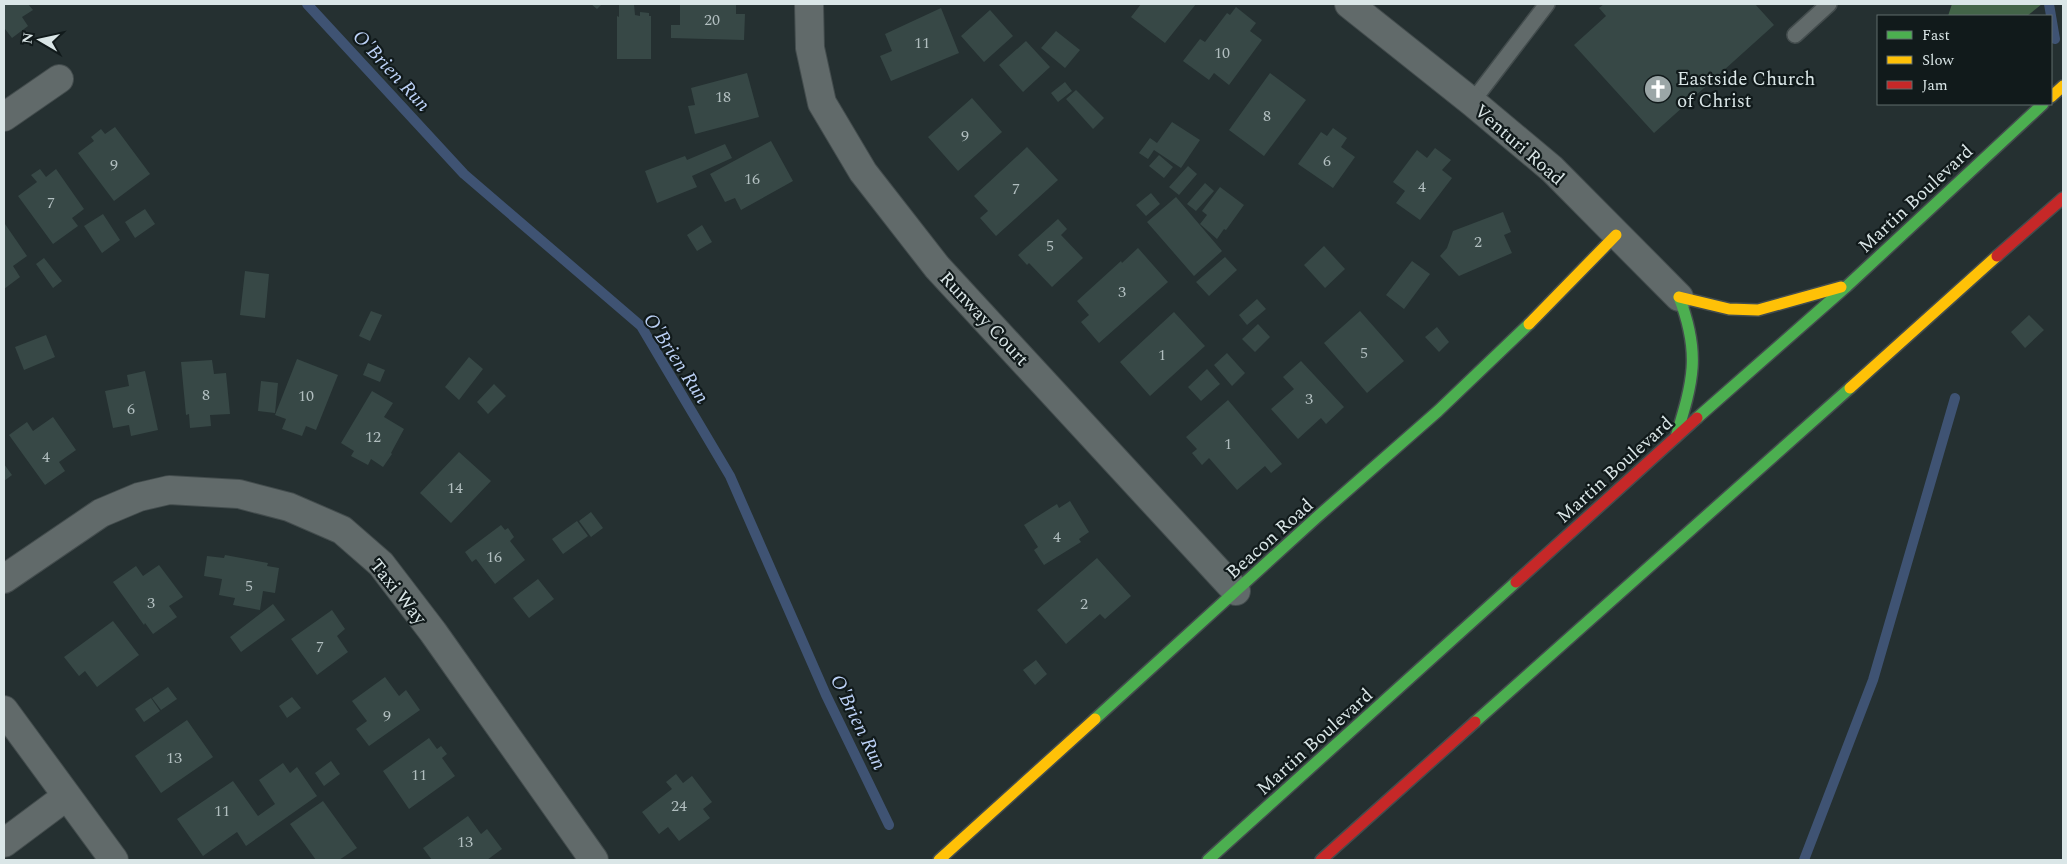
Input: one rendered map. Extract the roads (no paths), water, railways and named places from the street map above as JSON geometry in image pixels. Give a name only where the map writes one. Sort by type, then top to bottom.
[{"type":"main road","points":[[2052,96],[2063,86]]},
{"type":"main road","name":"Martin Boulevard","points":[[1208,860],[1846,286],[2042,105]]},
{"type":"main road","points":[[1321,860],[2063,198]]},
{"type":"main road","name":"Beacon Road","points":[[938,860],[1438,411],[1510,343],[1616,234]]},
{"type":"main road","points":[[1679,297],[1729,309],[1758,310],[1846,286]]},
{"type":"main road","points":[[1676,437],[1688,393],[1693,362],[1692,337],[1679,297]]},
{"type":"street","name":"Runway Court","points":[[809,4],[810,48],[822,103],[862,172],[937,267],[1236,591]]},
{"type":"street","name":"Venturi Road","points":[[1349,4],[1472,102],[1552,169],[1679,297]]},
{"type":"street","points":[[4,117],[59,79]]},
{"type":"street","name":"Taxi Way","points":[[4,579],[101,514],[139,497],[169,490],[239,494],[289,507],[342,530],[381,564],[432,632],[594,860]]},
{"type":"street","points":[[4,710],[114,860]]},
{"type":"street","points":[[4,843],[67,796]]},
{"type":"lane","points":[[1472,102],[1548,4]]},
{"type":"lane","points":[[1795,35],[1829,4]]},
{"type":"waterway","name":"O'Brien Run","points":[[307,4],[464,174],[641,326],[730,476],[826,695],[889,825]]},
{"type":"waterway","points":[[2049,4],[2051,15]]},
{"type":"waterway","points":[[2052,22],[2055,39]]},
{"type":"waterway","points":[[1804,860],[1873,680],[1955,398]]},
{"type":"place","name":"Eastside Church of Christ","points":[[1658,89]]}]
